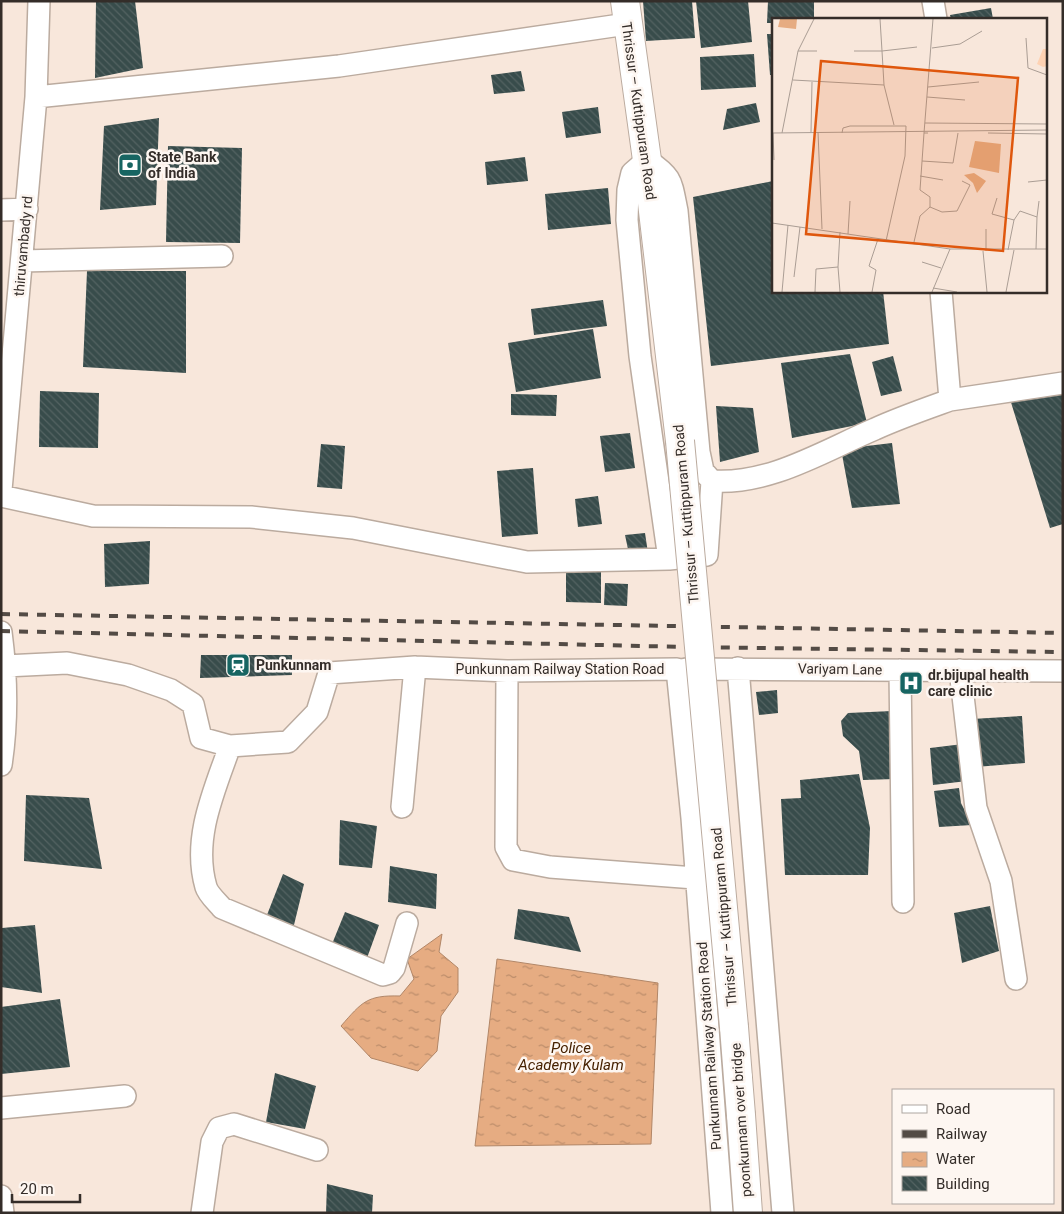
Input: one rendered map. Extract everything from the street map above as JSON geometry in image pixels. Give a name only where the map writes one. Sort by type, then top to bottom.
[{"type":"main road","name":"Thrissur – Kuttippuram Road","points":[[626,12],[647,160],[680,441],[734,1028]]},
{"type":"main road","name":"poonkunnam over bridge","points":[[734,1028],[748,1213]]},
{"type":"street","name":"thiruvambady rd","points":[[1,490],[3,445],[27,210],[36,97],[39,1]]},
{"type":"street","points":[[933,1],[936,18]]},
{"type":"street","points":[[36,97],[339,66],[626,12]]},
{"type":"street","points":[[669,559],[640,356],[627,220],[628,190],[632,173],[647,160],[664,171],[671,184],[678,211],[699,452],[703,471],[712,481],[732,482],[782,470],[876,428],[950,400],[1063,383]]},
{"type":"street","points":[[1,210],[27,210]]},
{"type":"street","points":[[22,261],[222,256]]},
{"type":"street","points":[[941,292],[950,400]]},
{"type":"street","points":[[1,496],[93,516],[251,517],[353,528],[527,562],[669,559],[707,555],[712,481]]},
{"type":"street","points":[[1,632],[5,666],[7,726],[1,765]]},
{"type":"street","name":"Punkunnam Railway Station Road","points":[[5,666],[67,663],[128,675],[171,690],[193,704],[201,738],[230,746],[288,742],[317,712],[329,672],[415,667],[507,672],[677,669],[690,799],[722,1213]]},
{"type":"street","points":[[402,807],[415,667]]},
{"type":"street","points":[[738,668],[784,1213]]},
{"type":"street","name":"Variyam Lane","points":[[677,669],[1063,671]]},
{"type":"street","points":[[900,670],[903,902]]},
{"type":"street","points":[[960,670],[976,808],[1001,881],[1016,979]]},
{"type":"street","points":[[507,672],[506,846],[513,860],[550,868],[696,878]]},
{"type":"street","points":[[230,746],[203,821],[203,862],[206,889],[222,908],[383,975],[390,973],[394,968],[407,923]]},
{"type":"street","points":[[712,1099],[774,1094]]},
{"type":"street","points":[[1,1108],[125,1096]]},
{"type":"street","points":[[202,1213],[212,1142],[219,1128],[234,1124],[317,1150]]},
{"type":"street","points":[[1,1196],[3,1213]]},
{"type":"water","points":[[442,934],[439,952],[458,968],[458,992],[441,1016],[437,1051],[418,1071],[371,1058],[341,1026],[354,1011],[366,1002],[380,997],[400,996],[414,979],[407,959]]},
{"type":"water","name":"Police Academy Kulam","points":[[497,959],[658,983],[651,1144],[475,1146]]},
{"type":"building","points":[[96,1],[135,1],[143,68],[95,78]]},
{"type":"building","points":[[643,1],[692,1],[695,38],[646,41]]},
{"type":"building","points":[[696,1],[748,1],[752,42],[701,48]]},
{"type":"building","points":[[768,1],[814,1],[814,18],[772,18],[772,23],[767,23]]},
{"type":"building","points":[[991,8],[993,18],[951,18],[950,15]]},
{"type":"building","points":[[767,34],[772,34],[772,75],[770,75]]},
{"type":"building","points":[[754,54],[756,87],[701,90],[700,57]]},
{"type":"building","points":[[521,71],[525,91],[494,94],[491,75]]},
{"type":"building","points":[[756,103],[760,122],[723,130],[727,109]]},
{"type":"building","points":[[598,107],[601,133],[566,138],[562,112]]},
{"type":"building","name":"State Bank of India","points":[[159,118],[156,205],[100,210],[104,126]]},
{"type":"building","points":[[168,146],[242,148],[240,243],[166,242]]},
{"type":"building","points":[[525,157],[528,181],[487,185],[485,162]]},
{"type":"building","points":[[772,181],[772,292],[883,292],[889,344],[711,366],[693,197]]},
{"type":"building","points":[[608,188],[611,224],[548,230],[545,194]]},
{"type":"building","points":[[87,271],[186,271],[186,373],[83,367]]},
{"type":"building","points":[[603,300],[607,326],[534,335],[531,309]]},
{"type":"building","points":[[593,329],[601,378],[516,392],[508,343]]},
{"type":"building","points":[[850,354],[867,423],[792,438],[781,363]]},
{"type":"building","points":[[893,356],[902,391],[881,396],[872,362]]},
{"type":"building","points":[[40,391],[99,393],[98,448],[39,447]]},
{"type":"building","points":[[1063,393],[1063,524],[1050,528],[1009,396]]},
{"type":"building","points":[[511,394],[557,395],[556,416],[511,415]]},
{"type":"building","points":[[716,406],[753,408],[759,452],[720,462]]},
{"type":"building","points":[[630,433],[635,468],[605,472],[600,436]]},
{"type":"building","points":[[892,443],[900,504],[852,508],[841,449]]},
{"type":"building","points":[[321,444],[345,446],[342,489],[317,487]]},
{"type":"building","points":[[533,468],[538,534],[502,537],[497,471]]},
{"type":"building","points":[[598,496],[602,524],[578,527],[575,499]]},
{"type":"building","points":[[645,533],[648,553],[629,554],[625,535]]},
{"type":"building","points":[[150,541],[149,584],[105,587],[104,544]]},
{"type":"building","points":[[566,568],[601,568],[601,603],[566,602]]},
{"type":"building","points":[[605,583],[628,584],[627,606],[604,605]]},
{"type":"building","points":[[201,655],[292,655],[292,675],[200,678]]},
{"type":"building","points":[[777,690],[778,713],[759,715],[756,692]]},
{"type":"building","points":[[892,711],[895,779],[863,780],[859,751],[843,736],[841,721],[848,713]]},
{"type":"building","points":[[1022,716],[1025,763],[976,767],[972,719]]},
{"type":"building","points":[[963,744],[967,781],[933,785],[930,748]]},
{"type":"building","points":[[859,774],[870,828],[868,875],[785,875],[781,799],[801,798],[800,780]]},
{"type":"building","points":[[959,788],[961,803],[972,825],[939,827],[934,791]]},
{"type":"building","points":[[26,795],[89,798],[102,869],[24,861]]},
{"type":"building","points":[[340,820],[377,826],[372,868],[339,865]]},
{"type":"building","points":[[390,866],[437,874],[436,909],[388,902]]},
{"type":"building","points":[[283,874],[304,884],[293,929],[265,920]]},
{"type":"building","points":[[990,906],[999,951],[962,963],[954,913]]},
{"type":"building","points":[[518,909],[569,917],[581,952],[514,939]]},
{"type":"building","points":[[345,912],[379,925],[367,958],[332,944]]},
{"type":"building","points":[[35,925],[42,993],[1,987],[2,928]]},
{"type":"building","points":[[60,999],[70,1067],[1,1074],[1,1007]]},
{"type":"building","points":[[275,1073],[316,1086],[305,1129],[266,1122]]},
{"type":"building","points":[[327,1184],[373,1195],[372,1213],[326,1213]]},
{"type":"railway","points":[[1,614],[1063,633]]},
{"type":"railway","points":[[1,631],[685,647],[1063,652]]},
{"type":"place","name":"State Bank of India","points":[[130,165]]},
{"type":"place","name":"Punkunnam","points":[[238,665]]},
{"type":"place","name":"dr.bijupal health care clinic","points":[[911,683]]}]
